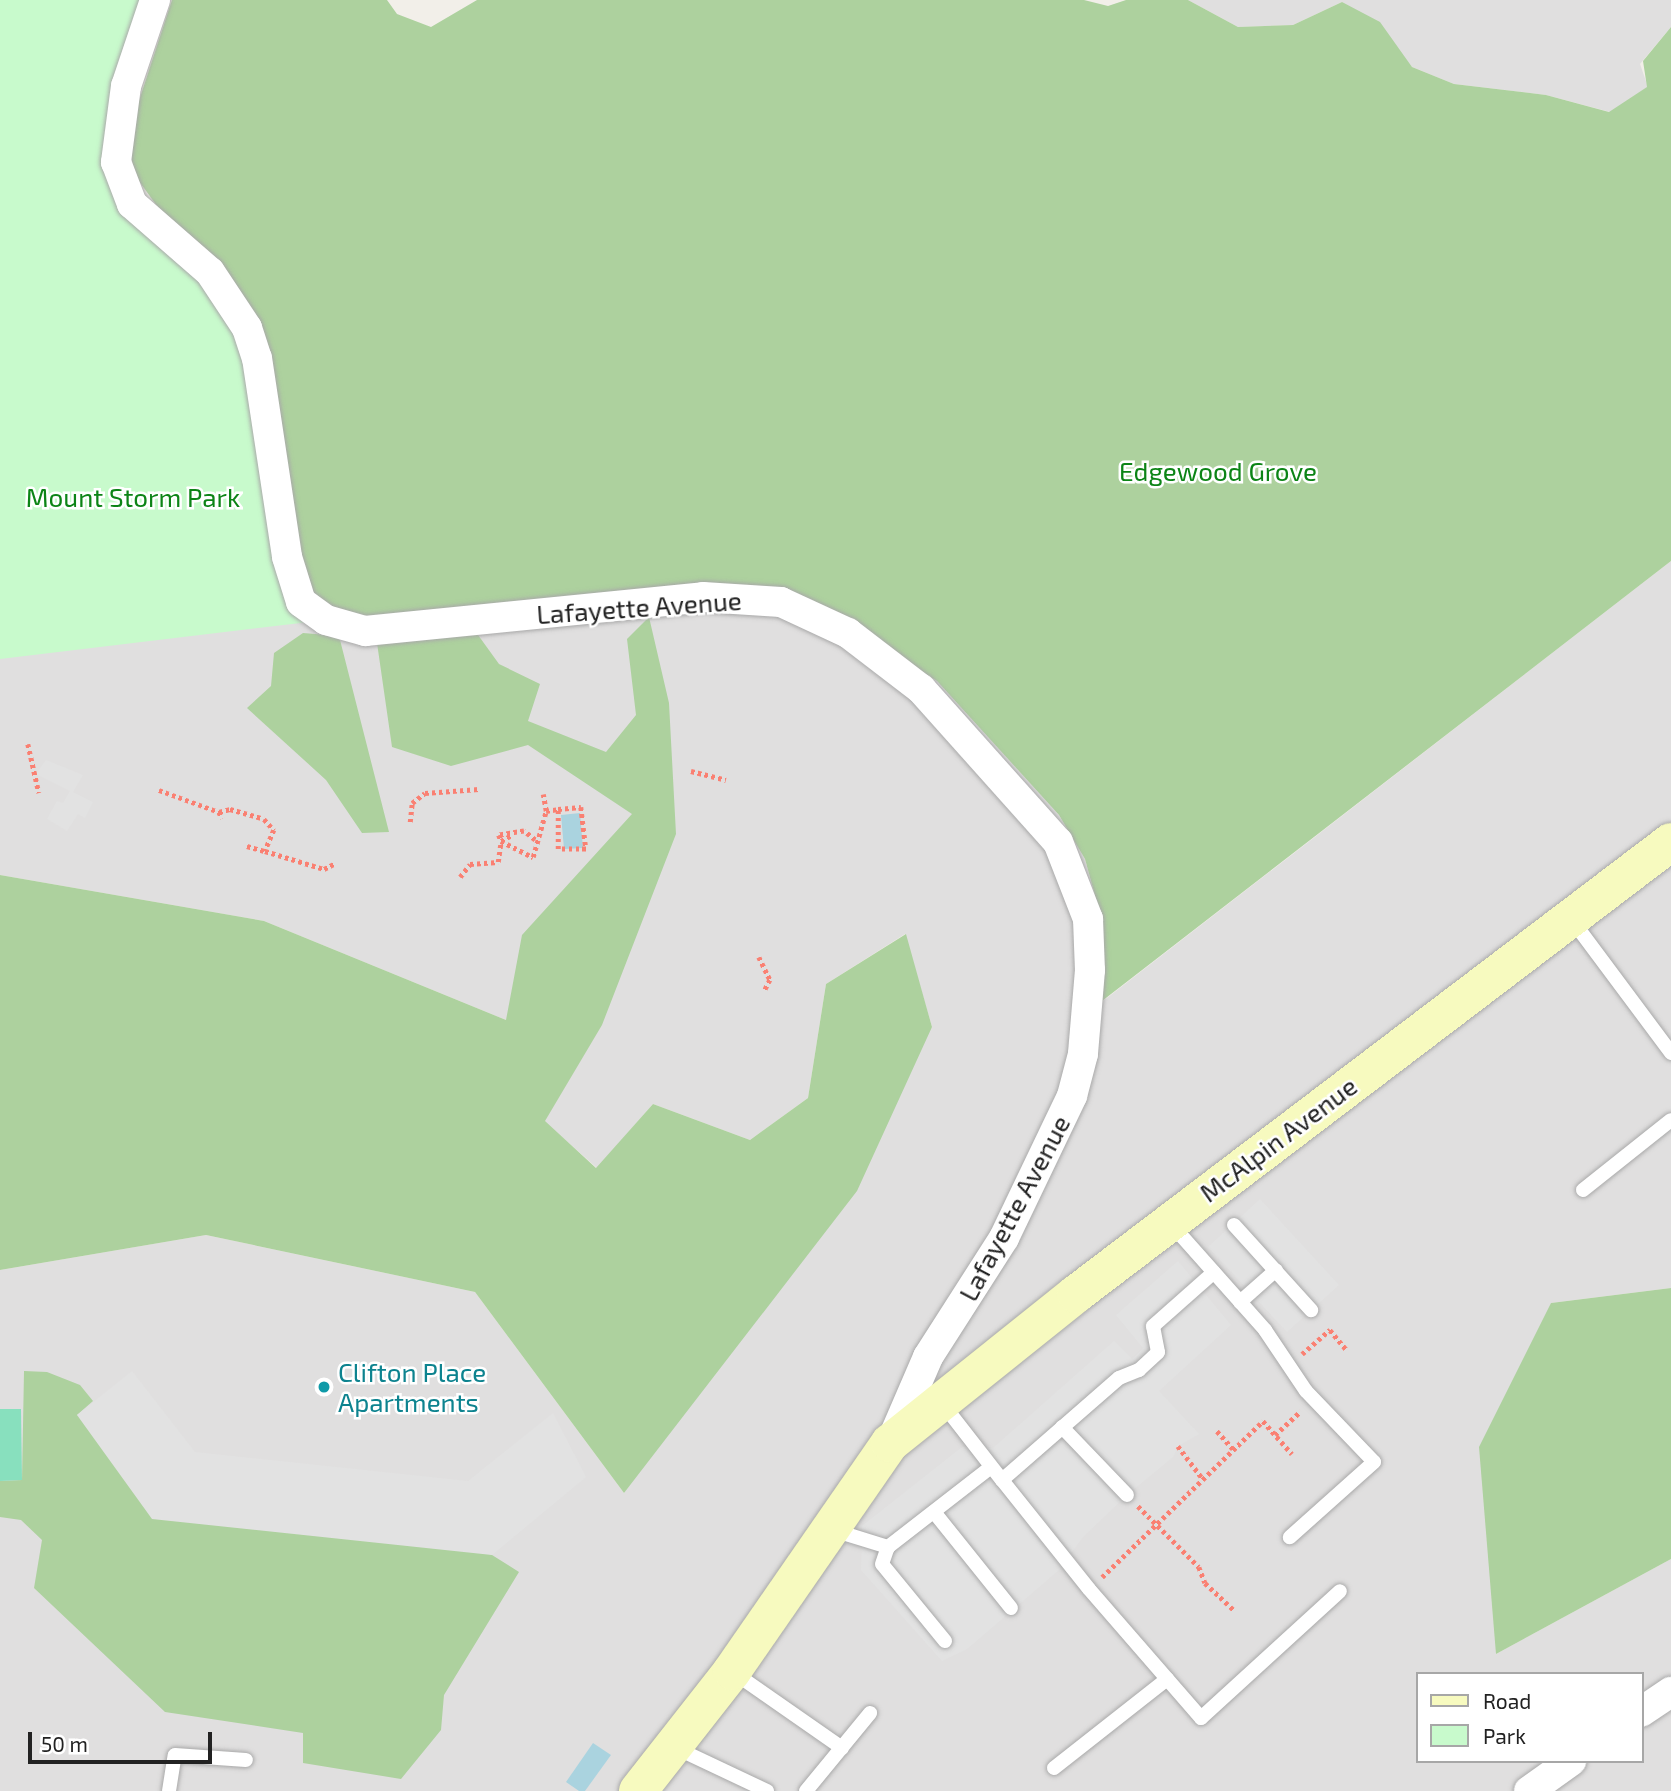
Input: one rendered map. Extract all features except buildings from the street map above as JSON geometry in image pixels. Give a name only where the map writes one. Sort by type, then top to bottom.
[{"type":"street","name":"Lafayette Avenue","points":[[155,0],[127,86],[116,139],[119,173],[132,204],[210,272],[247,328],[257,358],[287,557],[301,602],[326,620],[365,631],[703,597],[746,597],[801,608],[848,632],[921,689],[1058,842],[1088,919],[1090,970],[1083,1054],[1072,1096],[1004,1238],[928,1357],[891,1443],[833,1530],[732,1671],[638,1791]]},
{"type":"street","name":"McAlpin Avenue","points":[[891,1443],[1170,1222],[1569,916],[1671,842]]},
{"type":"street","points":[[1643,1711],[1671,1692]]},
{"type":"street","points":[[1530,1791],[1568,1763]]},
{"type":"lane","points":[[1569,916],[1671,1054]]},
{"type":"lane","points":[[1583,1190],[1671,1120]]},
{"type":"lane","points":[[1170,1222],[1240,1302],[1314,1399],[1374,1462],[1290,1537]]},
{"type":"lane","points":[[1234,1225],[1311,1310]]},
{"type":"lane","points":[[1240,1302],[1276,1270]]},
{"type":"lane","points":[[1002,1480],[1119,1378],[1139,1370],[1158,1352],[1153,1326],[1214,1272]]},
{"type":"lane","points":[[941,1401],[1089,1589],[1202,1718],[1340,1591]]},
{"type":"lane","points":[[1062,1427],[1127,1494]]},
{"type":"lane","points":[[945,1641],[882,1564],[888,1547],[991,1467]]},
{"type":"lane","points":[[934,1512],[1011,1608]]},
{"type":"lane","points":[[833,1530],[888,1547]]},
{"type":"lane","points":[[732,1671],[842,1748]]},
{"type":"lane","points":[[1054,1768],[1167,1679]]},
{"type":"lane","points":[[806,1791],[870,1713]]},
{"type":"lane","points":[[673,1746],[767,1791]]},
{"type":"lane","points":[[169,1791],[175,1755],[246,1760]]},
{"type":"path","points":[[27,744],[39,793]]},
{"type":"path","points":[[691,771],[726,780]]},
{"type":"path","points":[[410,822],[412,803],[425,793],[479,789]]},
{"type":"path","points":[[159,790],[184,803],[219,812],[230,808],[264,819],[274,830],[265,851]]},
{"type":"path","points":[[501,841],[533,857],[535,840],[546,811],[543,794]]},
{"type":"path","points":[[546,811],[558,809],[581,807],[586,849],[558,849],[558,809]]},
{"type":"path","points":[[219,812],[222,818]]},
{"type":"path","points":[[460,877],[470,864],[498,862],[501,841],[499,835],[524,831],[535,840]]},
{"type":"path","points":[[247,846],[324,869],[336,863]]},
{"type":"path","points":[[759,957],[770,981],[764,992]]},
{"type":"path","points":[[1289,1366],[1329,1330],[1346,1349]]},
{"type":"path","points":[[1275,1435],[1314,1399]]},
{"type":"path","points":[[1089,1589],[1154,1523],[1263,1421],[1292,1454]]},
{"type":"path","points":[[1217,1431],[1233,1449]]},
{"type":"path","points":[[1178,1446],[1202,1478]]},
{"type":"path","points":[[1127,1494],[1199,1567],[1205,1583],[1234,1610]]},
{"type":"shaded area","points":[[1188,0],[1671,0],[1671,27],[1640,64],[1648,87],[1610,112],[1546,95],[1454,84],[1412,67],[1342,2],[1293,25],[1238,27]]},
{"type":"shaded area","points":[[1671,561],[1671,1288],[1551,1303],[1496,1654],[1671,1559],[1671,1791],[0,1791],[0,1270],[206,1235],[475,1292],[624,1493],[932,1027],[905,934],[826,984],[808,1098],[750,1140],[653,1104],[597,1168],[544,1121],[601,1025],[506,1020],[264,921],[0,875],[0,649],[587,597],[850,620],[937,681],[1059,815],[1085,859],[1102,921],[1103,1001]]},
{"type":"shaded area","points":[[46,760],[83,775],[73,792],[93,802],[85,818],[78,814],[67,831],[47,819],[57,801],[63,803],[70,791],[36,774]]},
{"type":"shaded area","points":[[1260,1199],[1339,1285],[1287,1332],[1208,1247]]},
{"type":"shaded area","points":[[1178,1261],[1231,1325],[1159,1391],[1199,1434],[1178,1446],[1173,1457],[1127,1495],[1083,1537],[1059,1570],[967,1649],[942,1661],[861,1570],[862,1526],[962,1447],[993,1448],[1114,1341],[1132,1359],[1143,1348],[1116,1315]]},
{"type":"shaded area","points":[[132,1371],[195,1452],[468,1481],[553,1413],[586,1477],[492,1555],[152,1519],[77,1415]]},
{"type":"green space","name":"Mount Storm Park","points":[[0,0],[155,0],[116,162],[231,300],[287,557],[326,620],[0,659]]},
{"type":"green space","name":"Edgewood Grove","points":[[172,0],[387,0],[397,14],[431,27],[477,0],[1084,0],[1108,6],[1126,0],[1188,0],[1238,27],[1293,25],[1342,2],[1380,22],[1412,67],[1454,84],[1546,95],[1609,112],[1647,87],[1643,61],[1671,27],[1671,561],[1102,1001],[1102,921],[1085,859],[1059,815],[937,681],[818,603],[480,608],[354,617],[342,615],[312,596],[165,217],[136,177],[131,157],[133,119]]},
{"type":"green space","points":[[649,617],[669,703],[676,834],[602,1025],[545,1121],[596,1168],[653,1104],[750,1140],[808,1098],[826,984],[906,934],[932,1027],[857,1191],[624,1493],[475,1292],[206,1235],[0,1270],[0,875],[264,921],[506,1020],[522,935],[632,814],[528,745],[451,766],[392,747],[376,636],[473,628],[499,664],[540,684],[528,721],[606,752],[636,715],[627,639]]},
{"type":"green space","points":[[303,633],[339,636],[389,832],[362,833],[326,780],[247,708],[271,686],[274,653]]},
{"type":"green space","points":[[1671,1288],[1671,1559],[1496,1654],[1479,1447],[1551,1303]]},
{"type":"green space","points":[[24,1371],[47,1372],[80,1385],[93,1401],[77,1415],[492,1555],[519,1572],[444,1695],[441,1730],[401,1779],[303,1763],[303,1733],[165,1712],[34,1588],[42,1540],[21,1520],[0,1517],[0,1481],[22,1480]]},
{"type":"green space","points":[[0,1409],[21,1409],[22,1480],[0,1481]]},
{"type":"water","points":[[580,813],[583,848],[564,849],[561,815]]},
{"type":"water","points":[[593,1743],[611,1755],[585,1791],[579,1791],[566,1782]]},
{"type":"place","name":"Clifton Place Apartments","points":[[324,1387]]}]
